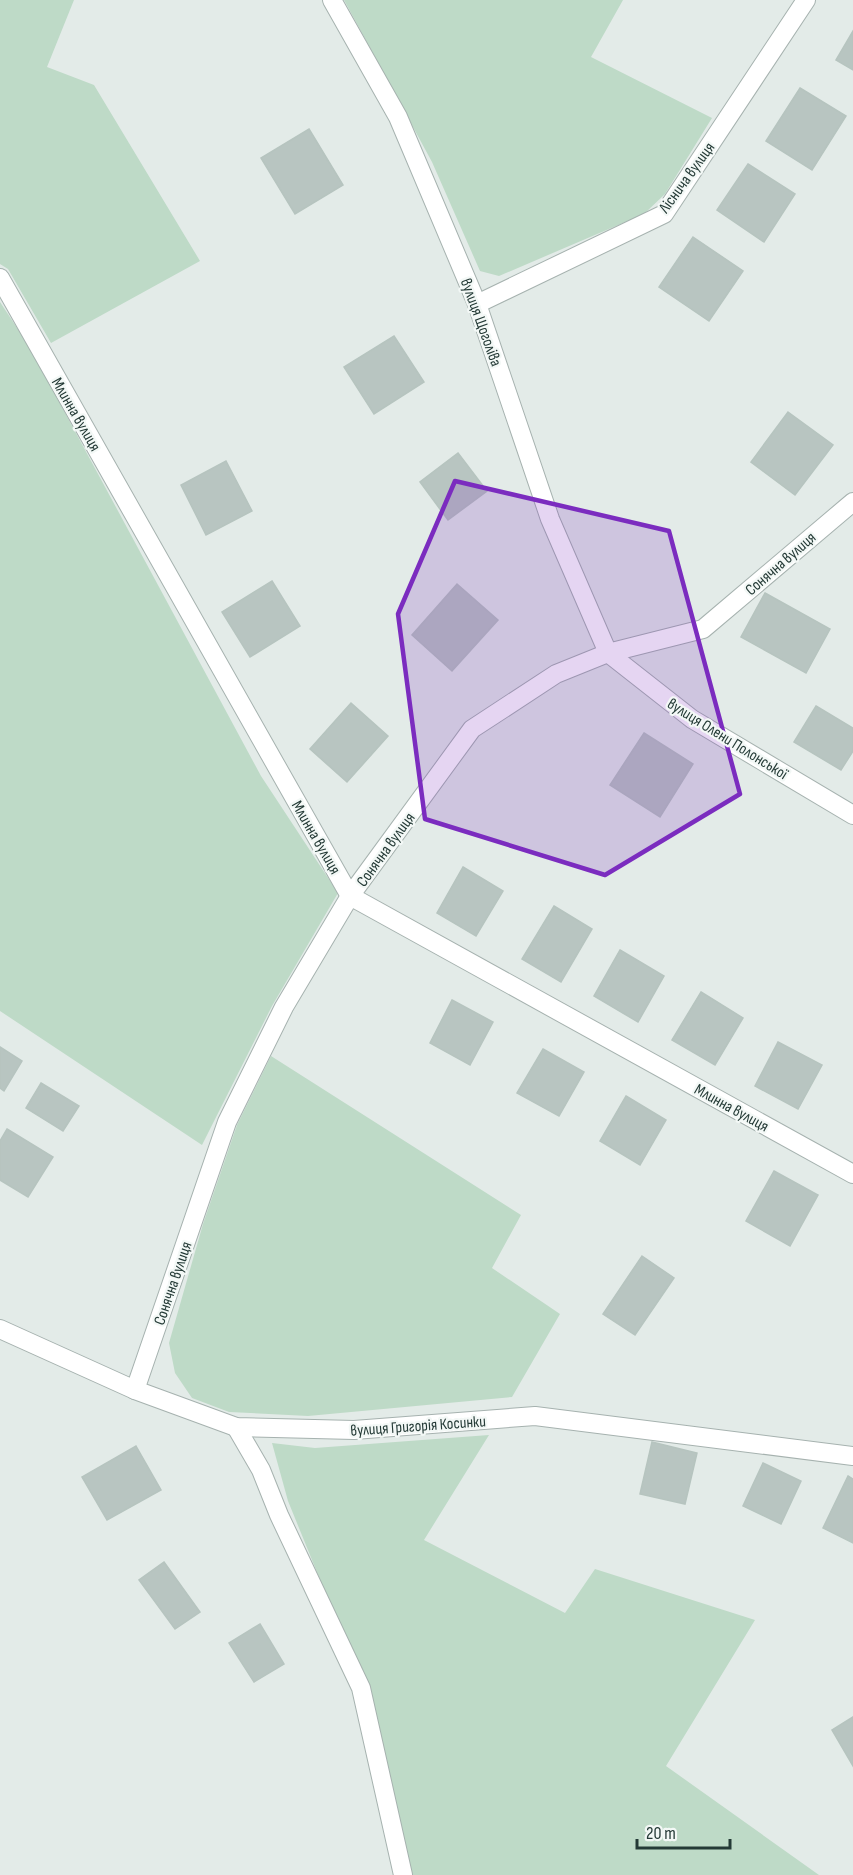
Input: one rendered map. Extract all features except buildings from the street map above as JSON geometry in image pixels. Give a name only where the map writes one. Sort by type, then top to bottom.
[{"type":"street","name":"вулиця Щоголіва","points":[[332,0],[398,117],[477,304],[550,519],[608,654]]},
{"type":"street","name":"Ліснича вулиця","points":[[477,304],[664,214],[806,0]]},
{"type":"street","name":"Млинна вулиця","points":[[0,278],[350,896],[853,1174]]},
{"type":"street","name":"Сонячна вулиця","points":[[135,1390],[227,1122],[284,1007],[350,896],[472,729],[556,674],[608,654],[704,628],[853,502]]},
{"type":"street","name":"вулиця Олени Полонської","points":[[608,654],[692,719],[853,815]]},
{"type":"street","name":"вулиця Григорія Косинки","points":[[0,1329],[135,1390],[236,1427],[354,1430],[535,1416],[853,1456]]},
{"type":"street","points":[[236,1427],[261,1470],[279,1515],[361,1688],[403,1875]]},
{"type":"highlighted area","points":[[455,481],[669,531],[740,794],[605,875],[425,819],[398,614]]},
{"type":"green space","points":[[0,0],[74,0],[47,67],[94,85],[200,261],[51,343],[8,269],[0,264]]},
{"type":"green space","points":[[344,0],[623,0],[591,57],[712,118],[665,194],[644,214],[499,276],[480,271],[432,162]]},
{"type":"green space","points":[[0,302],[29,346],[261,776],[338,893],[272,1006],[202,1145],[0,1011]]},
{"type":"green space","points":[[271,1056],[521,1215],[492,1268],[560,1314],[512,1397],[308,1416],[229,1412],[192,1398],[175,1373],[169,1343],[203,1224],[237,1125]]},
{"type":"green space","points":[[489,1435],[424,1540],[565,1613],[595,1569],[755,1620],[666,1766],[819,1875],[409,1875],[378,1722],[288,1501],[272,1443],[315,1448]]}]
